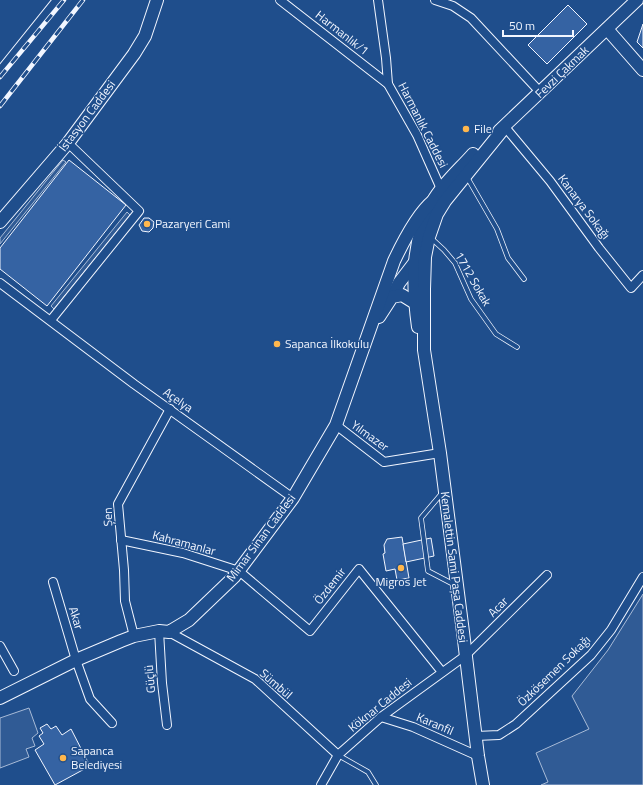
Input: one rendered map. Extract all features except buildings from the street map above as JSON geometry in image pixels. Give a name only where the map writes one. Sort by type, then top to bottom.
[{"type":"main road","name":"İstasyon Caddesi","points":[[0,222],[68,143],[134,54],[145,36],[157,0]]},
{"type":"main road","name":"Fevzi Çakmak","points":[[505,127],[637,0]]},
{"type":"main road","points":[[607,29],[643,70]]},
{"type":"main road","name":"Kemalettin Sami Paşa Caddesi","points":[[483,785],[465,656],[440,453],[424,350],[418,331],[414,303],[414,263],[418,238],[433,200],[441,189],[483,144],[505,127]]},
{"type":"main road","name":"Kemalettin Sami Paşa Caddesi","points":[[424,350],[424,273],[429,237],[441,207],[505,127]]},
{"type":"main road","points":[[365,345],[392,268],[404,239],[427,206],[433,200]]},
{"type":"main road","points":[[365,345],[379,316],[392,298],[399,283],[427,249]]},
{"type":"main road","points":[[392,268],[401,261],[414,263],[424,273]]},
{"type":"main road","points":[[392,298],[402,295],[414,303]]},
{"type":"main road","name":"Mimar Sinan Caddesi","points":[[0,698],[76,660],[134,636],[164,631],[189,620],[239,571],[293,498],[336,425],[365,345]]},
{"type":"street","points":[[0,70],[57,0]]},
{"type":"street","name":"Harmanlık/1","points":[[280,0],[388,84]]},
{"type":"street","name":"Harmanlık Caddesi","points":[[378,0],[388,84],[417,135],[441,189]]},
{"type":"street","points":[[434,0],[453,6],[471,18],[541,92]]},
{"type":"street","name":"Kanarya Sokağı","points":[[505,127],[550,181],[599,248],[631,288],[643,275]]},
{"type":"street","points":[[51,320],[139,211],[68,143]]},
{"type":"street","name":"Açelya","points":[[0,283],[134,384],[293,498]]},
{"type":"street","name":"Şen","points":[[134,636],[125,601],[124,570],[118,504],[170,409]]},
{"type":"street","name":"Yılmazer","points":[[336,425],[384,462],[440,453]]},
{"type":"street","name":"Kahramanlar","points":[[121,540],[183,554],[239,571]]},
{"type":"street","name":"Özdemir","points":[[239,571],[310,631],[359,569],[442,672]]},
{"type":"street","name":"Acar","points":[[465,656],[547,575]]},
{"type":"street","name":"Özkösemen Sokağı","points":[[476,736],[500,735],[516,724],[591,655],[611,630],[643,577]]},
{"type":"street","name":"Akar","points":[[53,582],[76,660],[90,699],[112,723]]},
{"type":"street","name":"Güçlü","points":[[164,631],[162,683],[167,725]]},
{"type":"street","name":"Sümbül","points":[[164,631],[255,679],[338,755]]},
{"type":"street","points":[[0,646],[14,671]]},
{"type":"street","name":"Köknar Caddesi","points":[[320,785],[338,755],[381,717],[465,656]]},
{"type":"street","name":"Karanfil","points":[[381,717],[413,727],[478,756]]},
{"type":"lane","points":[[466,175],[497,229],[508,258],[524,279]]},
{"type":"lane","name":"1712 Sokak","points":[[429,237],[444,250],[455,263],[471,299],[496,334],[517,347]]},
{"type":"lane","points":[[444,490],[421,518],[428,571],[457,586]]},
{"type":"lane","points":[[338,755],[368,772],[376,785]]},
{"type":"shaded area","points":[[63,160],[66,162],[0,244],[0,238]]},
{"type":"shaded area","points":[[127,212],[130,215],[54,309],[51,306]]},
{"type":"shaded area","points":[[643,594],[643,785],[541,785],[548,782],[536,753],[589,729],[572,696],[608,650]]},
{"type":"shaded area","points":[[29,708],[38,733],[32,738],[35,746],[26,749],[29,757],[0,768],[0,718]]},
{"type":"railway","points":[[0,77],[64,0]]},
{"type":"railway","points":[[0,106],[83,0]]},
{"type":"place","name":"File","points":[[466,129]]},
{"type":"place","name":"Pazaryeri Cami","points":[[147,224]]},
{"type":"place","name":"Sapanca İlkokulu","points":[[277,344]]},
{"type":"place","name":"Migros Jet","points":[[401,568]]},
{"type":"place","name":"Sapanca Belediyesi","points":[[63,758]]}]
